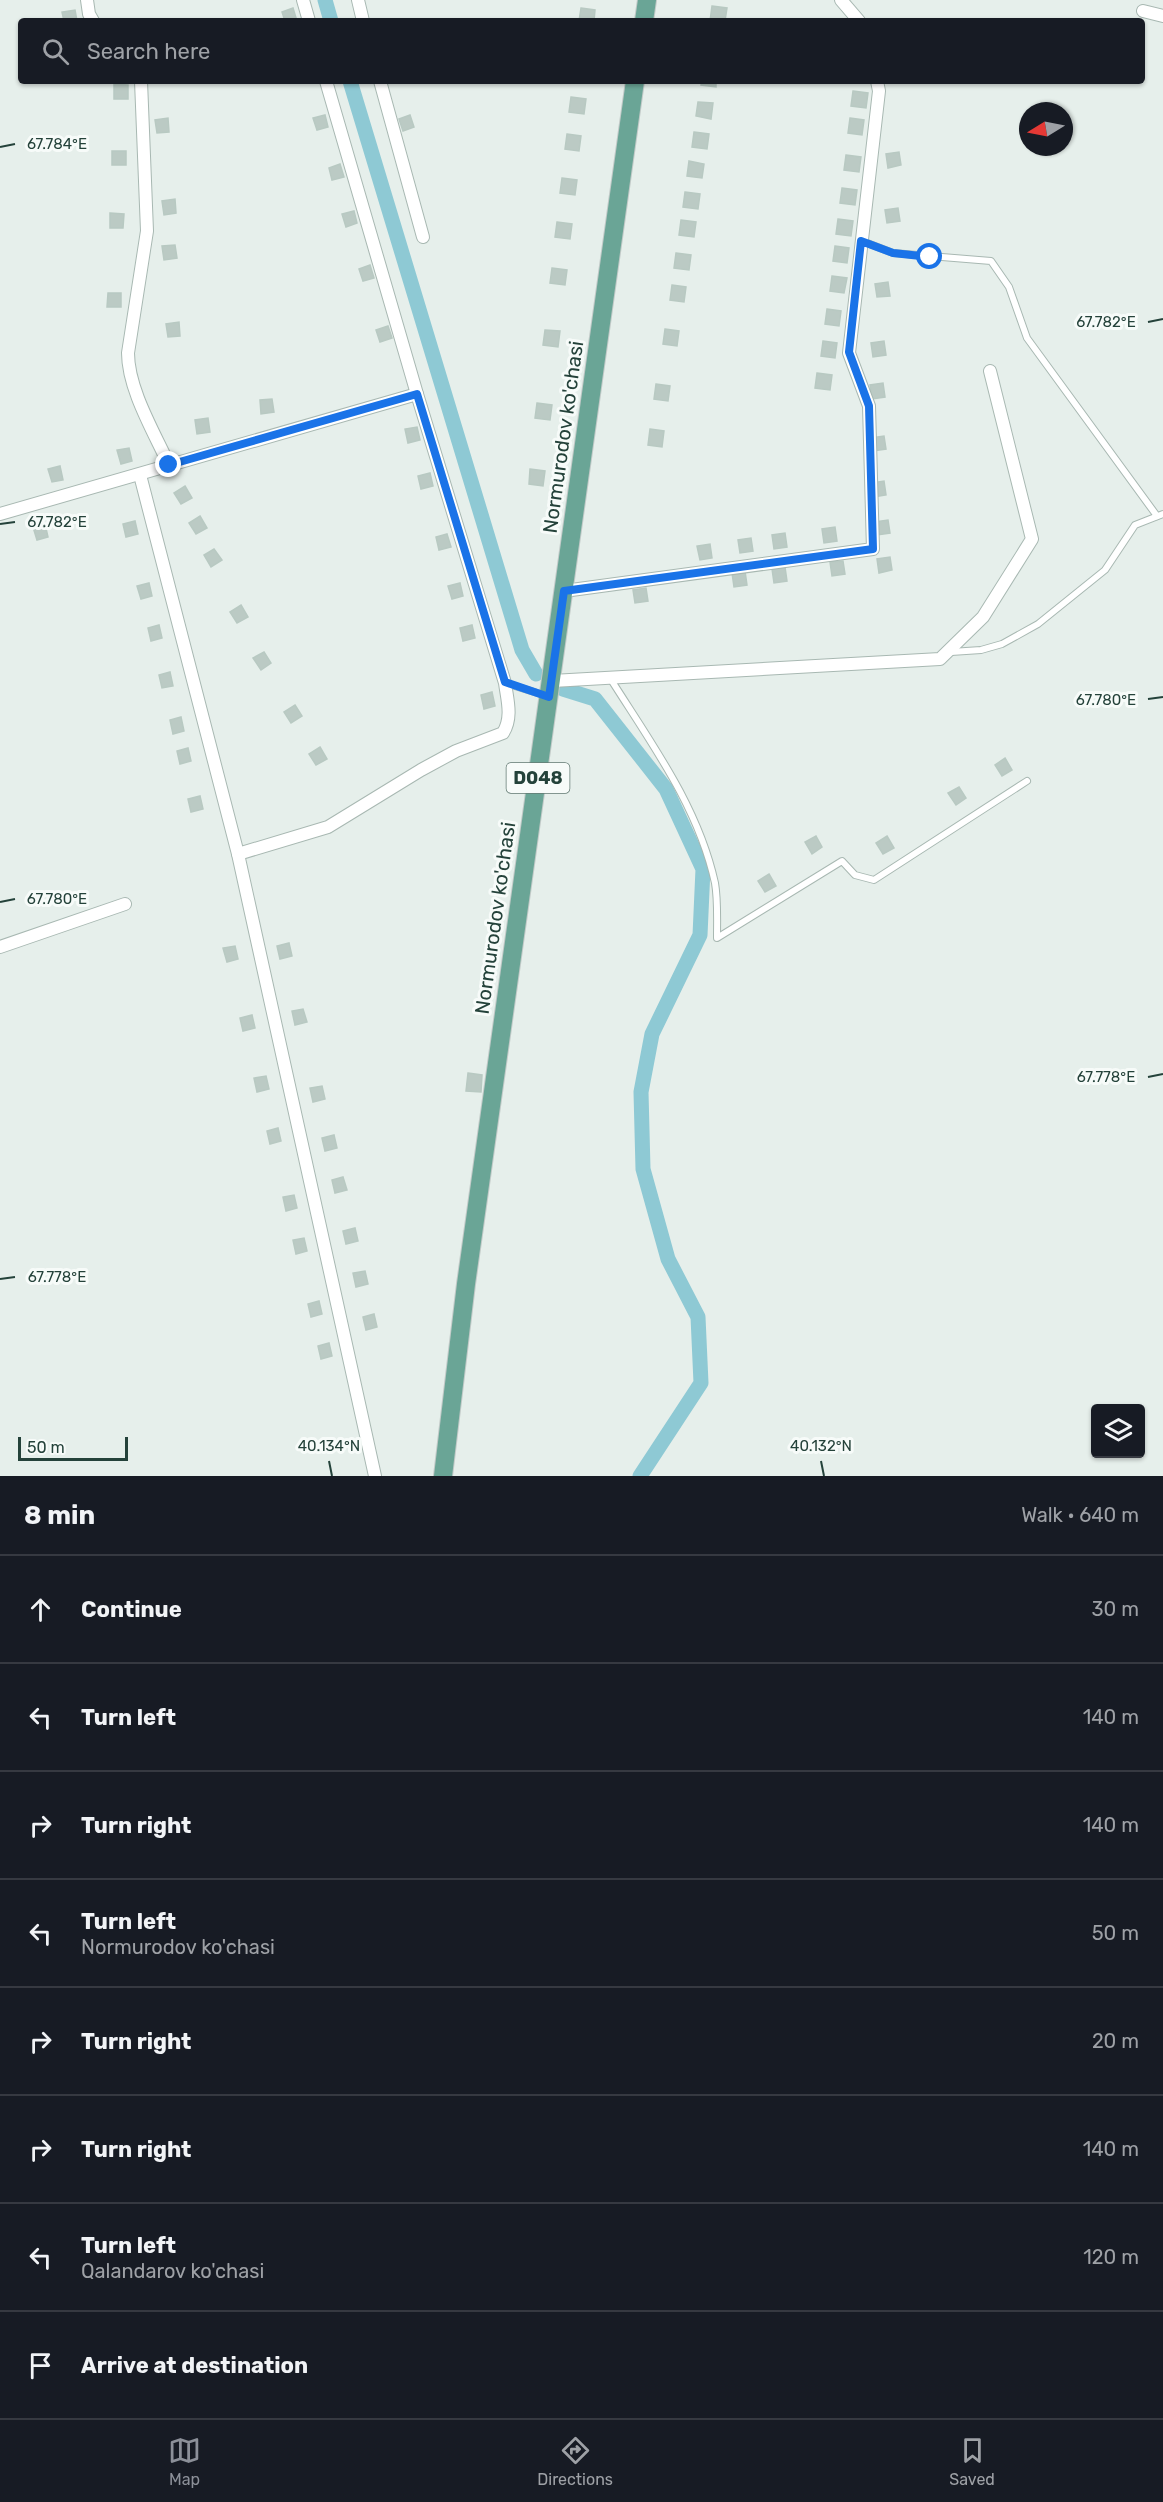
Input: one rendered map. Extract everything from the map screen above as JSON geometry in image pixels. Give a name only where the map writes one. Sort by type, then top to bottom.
[{"type":"main road","points":[[644,18],[647,0]]},
{"type":"main road","name":"Normurodov ko'chasi","points":[[443,1476],[466,1284],[635,84]]},
{"type":"street","points":[[87,0],[91,18]]},
{"type":"street","points":[[303,0],[308,18]]},
{"type":"street","points":[[358,0],[362,18]]},
{"type":"street","points":[[841,0],[856,18]]},
{"type":"street","points":[[1143,11],[1163,16]]},
{"type":"street","points":[[141,84],[147,231],[128,353],[128,366],[133,383],[169,465]]},
{"type":"street","points":[[238,854],[328,826],[456,751],[503,733],[509,710],[505,682],[417,394],[327,84]]},
{"type":"street","points":[[381,84],[423,237]]},
{"type":"street","points":[[564,591],[873,549],[869,406],[849,352],[879,91],[878,84]]},
{"type":"street","points":[[550,689],[610,678],[939,659],[983,617],[1032,539],[990,371]]},
{"type":"street","points":[[0,514],[417,394]]},
{"type":"street","points":[[140,475],[238,854],[375,1476]]},
{"type":"street","points":[[0,947],[125,904]]},
{"type":"lane","points":[[861,241],[893,253],[991,261],[1009,288],[1027,338],[1160,515],[1135,525],[1105,570],[1038,624],[1002,644],[981,650],[947,652]]},
{"type":"lane","points":[[610,678],[679,786],[698,829],[715,884],[717,938],[842,861],[855,875],[874,880],[1027,781]]},
{"type":"lane","points":[[505,682],[550,689]]},
{"type":"building","points":[[712,6],[727,8],[725,18],[710,18]]},
{"type":"building","points":[[293,8],[296,18],[284,18],[282,12]]},
{"type":"building","points":[[581,8],[595,10],[594,18],[579,18]]},
{"type":"building","points":[[75,10],[76,18],[63,18],[62,12]]},
{"type":"building","points":[[114,84],[128,85],[128,99],[114,99]]},
{"type":"building","points":[[716,84],[716,87],[701,85]]},
{"type":"building","points":[[853,91],[868,93],[866,108],[851,106]]},
{"type":"building","points":[[571,97],[586,99],[584,114],[569,112]]},
{"type":"building","points":[[698,102],[713,103],[711,119],[696,116]]},
{"type":"building","points":[[325,115],[328,127],[317,130],[313,118]]},
{"type":"building","points":[[410,115],[414,127],[403,131],[399,119]]},
{"type":"building","points":[[168,118],[169,132],[157,133],[155,120]]},
{"type":"building","points":[[850,118],[864,120],[862,135],[848,133]]},
{"type":"building","points":[[694,132],[709,134],[707,149],[692,147]]},
{"type":"building","points":[[567,134],[581,136],[579,151],[565,149]]},
{"type":"building","points":[[112,151],[126,151],[126,165],[112,165]]},
{"type":"building","points":[[899,152],[901,165],[888,168],[886,154]]},
{"type":"building","points":[[846,155],[861,157],[859,172],[844,170]]},
{"type":"building","points":[[689,161],[704,164],[702,178],[687,176]]},
{"type":"building","points":[[340,164],[344,177],[332,180],[329,168]]},
{"type":"building","points":[[562,178],[577,180],[575,195],[560,193]]},
{"type":"building","points":[[842,188],[857,190],[855,205],[840,203]]},
{"type":"building","points":[[685,192],[700,194],[698,209],[683,207]]},
{"type":"building","points":[[175,199],[176,213],[164,215],[162,201]]},
{"type":"building","points":[[898,208],[900,221],[887,223],[885,210]]},
{"type":"building","points":[[354,211],[357,223],[346,227],[342,214]]},
{"type":"building","points":[[110,213],[124,214],[123,228],[110,228]]},
{"type":"building","points":[[838,219],[853,221],[851,236],[836,234]]},
{"type":"building","points":[[681,220],[696,222],[694,237],[679,235]]},
{"type":"building","points":[[557,222],[572,224],[570,239],[555,237]]},
{"type":"building","points":[[175,245],[177,258],[164,260],[162,246]]},
{"type":"building","points":[[835,246],[849,248],[847,263],[833,261]]},
{"type":"building","points":[[676,253],[691,255],[689,270],[674,268]]},
{"type":"building","points":[[370,265],[374,278],[363,281],[359,269]]},
{"type":"building","points":[[552,268],[567,270],[565,285],[550,283]]},
{"type":"building","points":[[832,276],[847,278],[844,293],[830,291]]},
{"type":"building","points":[[888,282],[890,296],[877,297],[875,284]]},
{"type":"building","points":[[672,285],[686,287],[684,302],[670,300]]},
{"type":"building","points":[[108,293],[121,293],[121,307],[107,307]]},
{"type":"building","points":[[827,309],[841,311],[839,326],[825,324]]},
{"type":"building","points":[[179,322],[180,336],[168,337],[166,324]]},
{"type":"building","points":[[388,326],[392,338],[380,342],[376,330]]},
{"type":"building","points":[[665,329],[679,331],[677,346],[663,344]]},
{"type":"building","points":[[545,330],[560,331],[558,347],[543,345]]},
{"type":"building","points":[[823,341],[837,343],[835,358],[821,356]]},
{"type":"building","points":[[884,341],[886,355],[873,357],[871,343]]},
{"type":"building","points":[[817,373],[832,375],[830,390],[815,388]]},
{"type":"building","points":[[883,383],[885,397],[872,399],[870,385]]},
{"type":"building","points":[[656,384],[670,386],[668,401],[654,399]]},
{"type":"building","points":[[272,399],[274,412],[261,414],[260,400]]},
{"type":"building","points":[[537,403],[552,405],[550,420],[535,418]]},
{"type":"building","points":[[208,418],[210,432],[197,434],[195,420]]},
{"type":"building","points":[[417,427],[420,440],[408,443],[405,429]]},
{"type":"building","points":[[650,429],[664,431],[662,447],[648,445]]},
{"type":"building","points":[[884,436],[886,449],[873,451],[871,438]]},
{"type":"building","points":[[129,448],[132,461],[121,464],[117,450]]},
{"type":"building","points":[[60,466],[63,480],[52,482],[48,469]]},
{"type":"building","points":[[530,469],[545,471],[543,486],[529,484]]},
{"type":"building","points":[[430,473],[433,486],[421,489],[418,476]]},
{"type":"building","points":[[884,481],[886,495],[874,497],[871,483]]},
{"type":"building","points":[[185,486],[192,498],[181,504],[174,493]]},
{"type":"building","points":[[200,516],[207,528],[196,534],[189,523]]},
{"type":"building","points":[[888,520],[890,533],[877,535],[875,522]]},
{"type":"building","points":[[135,521],[138,534],[126,537],[123,524]]},
{"type":"building","points":[[45,524],[48,537],[37,540],[33,527]]},
{"type":"building","points":[[835,527],[837,541],[824,543],[822,529]]},
{"type":"building","points":[[785,533],[787,547],[774,549],[772,535]]},
{"type":"building","points":[[447,534],[451,547],[439,550],[436,537]]},
{"type":"building","points":[[751,538],[753,551],[740,553],[738,540]]},
{"type":"building","points":[[710,544],[712,558],[700,560],[697,546]]},
{"type":"building","points":[[214,549],[222,560],[211,567],[204,555]]},
{"type":"building","points":[[890,557],[892,570],[879,573],[877,559]]},
{"type":"building","points":[[843,561],[845,574],[832,576],[830,562]]},
{"type":"building","points":[[785,567],[787,581],[774,583],[772,569]]},
{"type":"building","points":[[745,571],[747,585],[734,587],[732,573]]},
{"type":"building","points":[[149,583],[152,596],[141,599],[137,586]]},
{"type":"building","points":[[460,583],[463,596],[452,599],[448,586]]},
{"type":"building","points":[[646,588],[648,601],[635,603],[633,590]]},
{"type":"building","points":[[241,605],[248,617],[237,623],[230,612]]},
{"type":"building","points":[[159,625],[162,638],[151,641],[148,628]]},
{"type":"building","points":[[472,625],[475,638],[463,641],[460,628]]},
{"type":"building","points":[[264,652],[271,663],[261,670],[253,658]]},
{"type":"building","points":[[170,672],[173,686],[162,688],[159,675]]},
{"type":"building","points":[[492,692],[495,706],[484,709],[481,695]]},
{"type":"building","points":[[295,705],[302,716],[291,723],[284,712]]},
{"type":"building","points":[[181,717],[184,731],[173,734],[170,720]]},
{"type":"building","points":[[320,747],[327,759],[316,765],[309,754]]},
{"type":"building","points":[[188,748],[191,761],[180,764],[177,751]]},
{"type":"building","points":[[1005,758],[1012,770],[1002,776],[995,765]]},
{"type":"building","points":[[959,787],[966,798],[956,805],[948,793]]},
{"type":"building","points":[[200,796],[203,809],[191,812],[188,799]]},
{"type":"building","points":[[816,836],[822,847],[812,854],[805,842]]},
{"type":"building","points":[[887,836],[894,848],[883,854],[876,843]]},
{"type":"building","points":[[769,874],[776,886],[765,892],[758,881]]},
{"type":"building","points":[[289,943],[292,956],[280,959],[277,946]]},
{"type":"building","points":[[235,946],[238,959],[227,962],[223,948]]},
{"type":"building","points":[[303,1009],[307,1022],[295,1025],[292,1011]]},
{"type":"building","points":[[252,1015],[255,1028],[243,1031],[240,1018]]},
{"type":"building","points":[[468,1073],[482,1075],[481,1092],[466,1091]]},
{"type":"building","points":[[266,1076],[269,1089],[257,1092],[254,1078]]},
{"type":"building","points":[[322,1086],[325,1099],[313,1102],[310,1088]]},
{"type":"building","points":[[278,1128],[281,1141],[270,1144],[267,1131]]},
{"type":"building","points":[[334,1135],[337,1148],[325,1151],[322,1138]]},
{"type":"building","points":[[343,1177],[347,1190],[335,1193],[332,1180]]},
{"type":"building","points":[[294,1195],[297,1208],[286,1211],[283,1197]]},
{"type":"building","points":[[355,1228],[358,1241],[346,1244],[343,1231]]},
{"type":"building","points":[[304,1238],[307,1251],[296,1254],[293,1240]]},
{"type":"building","points":[[365,1271],[368,1284],[356,1287],[353,1273]]},
{"type":"building","points":[[319,1301],[322,1314],[311,1317],[308,1304]]},
{"type":"building","points":[[374,1314],[377,1327],[366,1330],[363,1317]]},
{"type":"building","points":[[329,1343],[332,1356],[321,1359],[318,1346]]},
{"type":"waterway","points":[[325,0],[330,18]]},
{"type":"waterway","points":[[351,84],[522,650],[536,674]]},
{"type":"waterway","points":[[563,689],[595,699],[666,789],[703,869],[700,935],[652,1034],[641,1092],[643,1169],[668,1259],[698,1317],[701,1383],[640,1476]]},
{"type":"route","points":[[169,465],[417,394],[505,682],[549,697],[564,591],[873,549],[869,406],[849,352],[861,241],[893,253],[930,257]]}]
